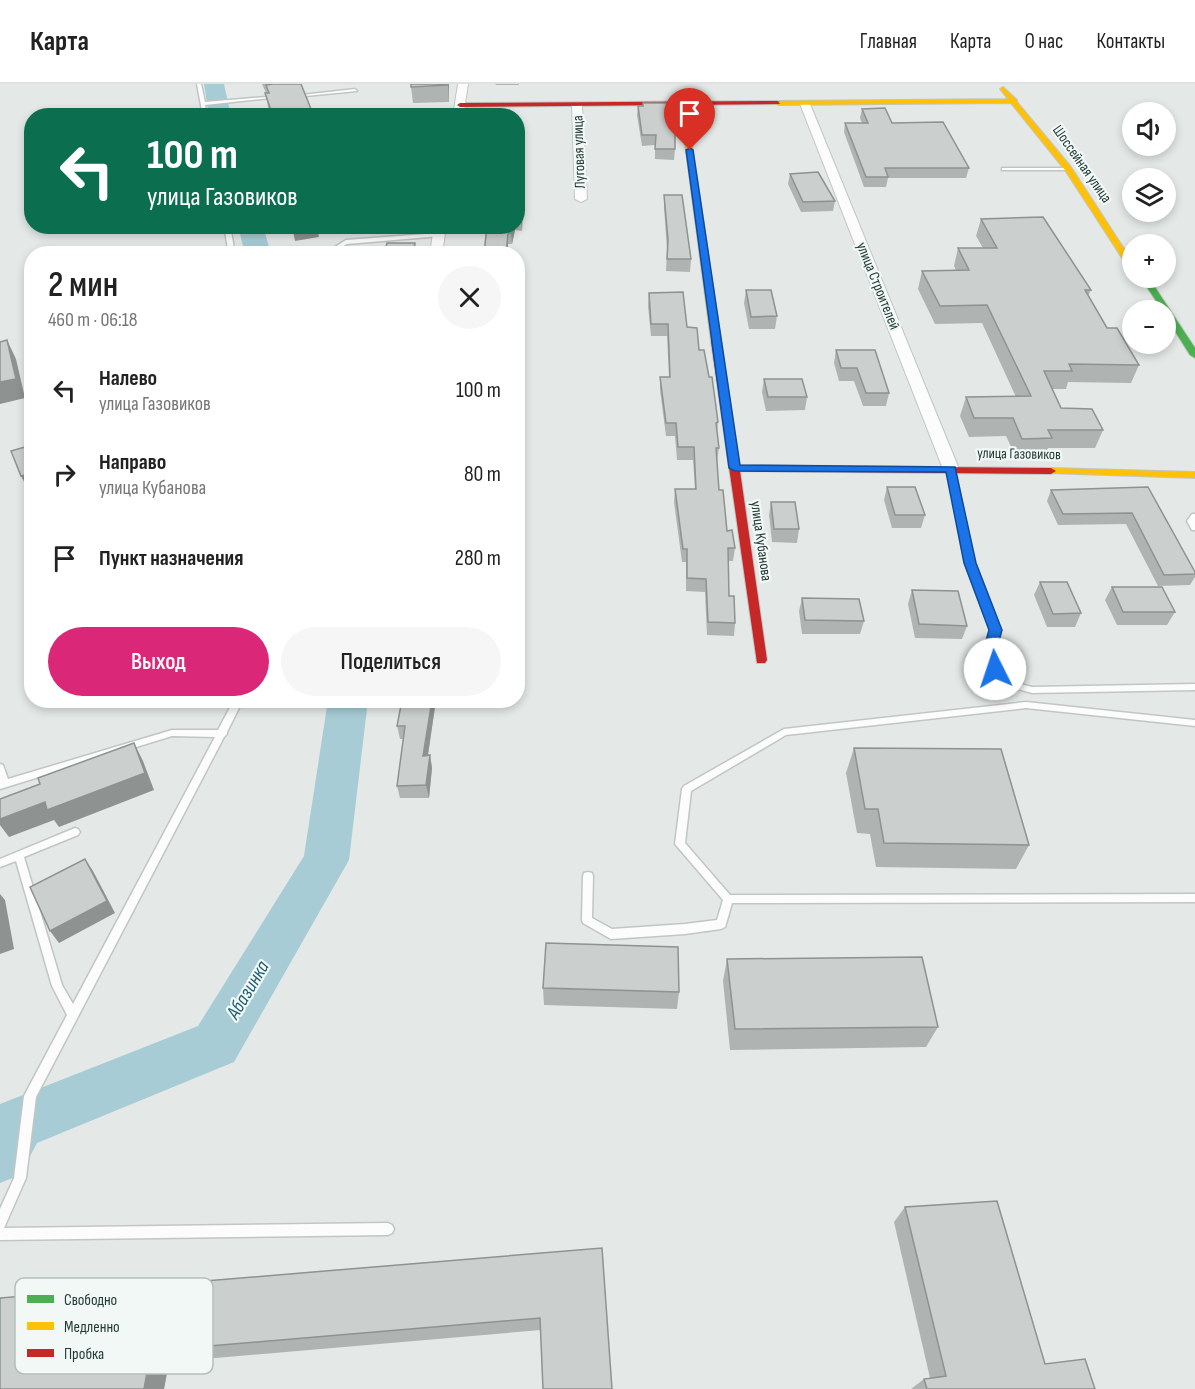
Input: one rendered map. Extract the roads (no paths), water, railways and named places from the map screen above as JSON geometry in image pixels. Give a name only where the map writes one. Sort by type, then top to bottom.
[{"type":"street","points":[[459,108],[463,84]]},
{"type":"street","name":"Шоссейная улица","points":[[1002,84],[1068,169],[1122,252]]},
{"type":"street","name":"Шоссейная улица","points":[[1002,84],[1071,167],[1122,244]]},
{"type":"street","points":[[507,108],[578,105],[1015,101]]},
{"type":"street","name":"улица Строителей","points":[[806,104],[951,469]]},
{"type":"street","name":"Луговая улица","points":[[578,105],[581,199]]},
{"type":"street","name":"улица Кубанова","points":[[683,105],[761,660]]},
{"type":"street","points":[[1151,288],[1195,355]]},
{"type":"street","points":[[1176,334],[1195,364]]},
{"type":"street","name":"улица Газовиков","points":[[735,468],[951,469],[1195,475]]},
{"type":"lane","points":[[199,84],[204,108]]},
{"type":"lane","points":[[203,104],[354,90]]},
{"type":"lane","points":[[1004,170],[1068,169]]},
{"type":"lane","points":[[339,246],[346,242],[414,234]]},
{"type":"lane","points":[[951,469],[970,563],[996,630],[990,648],[995,669],[1010,684],[1032,690],[1195,687]]},
{"type":"lane","points":[[1195,516],[1191,521],[1195,528]]},
{"type":"lane","points":[[1195,723],[1026,705],[784,732],[687,789],[680,844],[728,900],[1195,898]]},
{"type":"lane","points":[[0,1223],[21,1178],[30,1096],[236,708]]},
{"type":"lane","points":[[0,768],[2,784],[172,733],[223,734]]},
{"type":"lane","points":[[0,863],[75,832]]},
{"type":"lane","points":[[19,856],[57,986],[73,1016]]},
{"type":"lane","points":[[588,876],[586,920],[611,934],[721,924],[728,900]]},
{"type":"lane","points":[[0,1234],[388,1229]]},
{"type":"waterway","name":"Абазинка","points":[[214,84],[218,108]]},
{"type":"waterway","name":"Абазинка","points":[[252,234],[256,246]]},
{"type":"waterway","name":"Абазинка","points":[[0,1155],[18,1124],[216,1044],[326,860],[347,708]]}]
